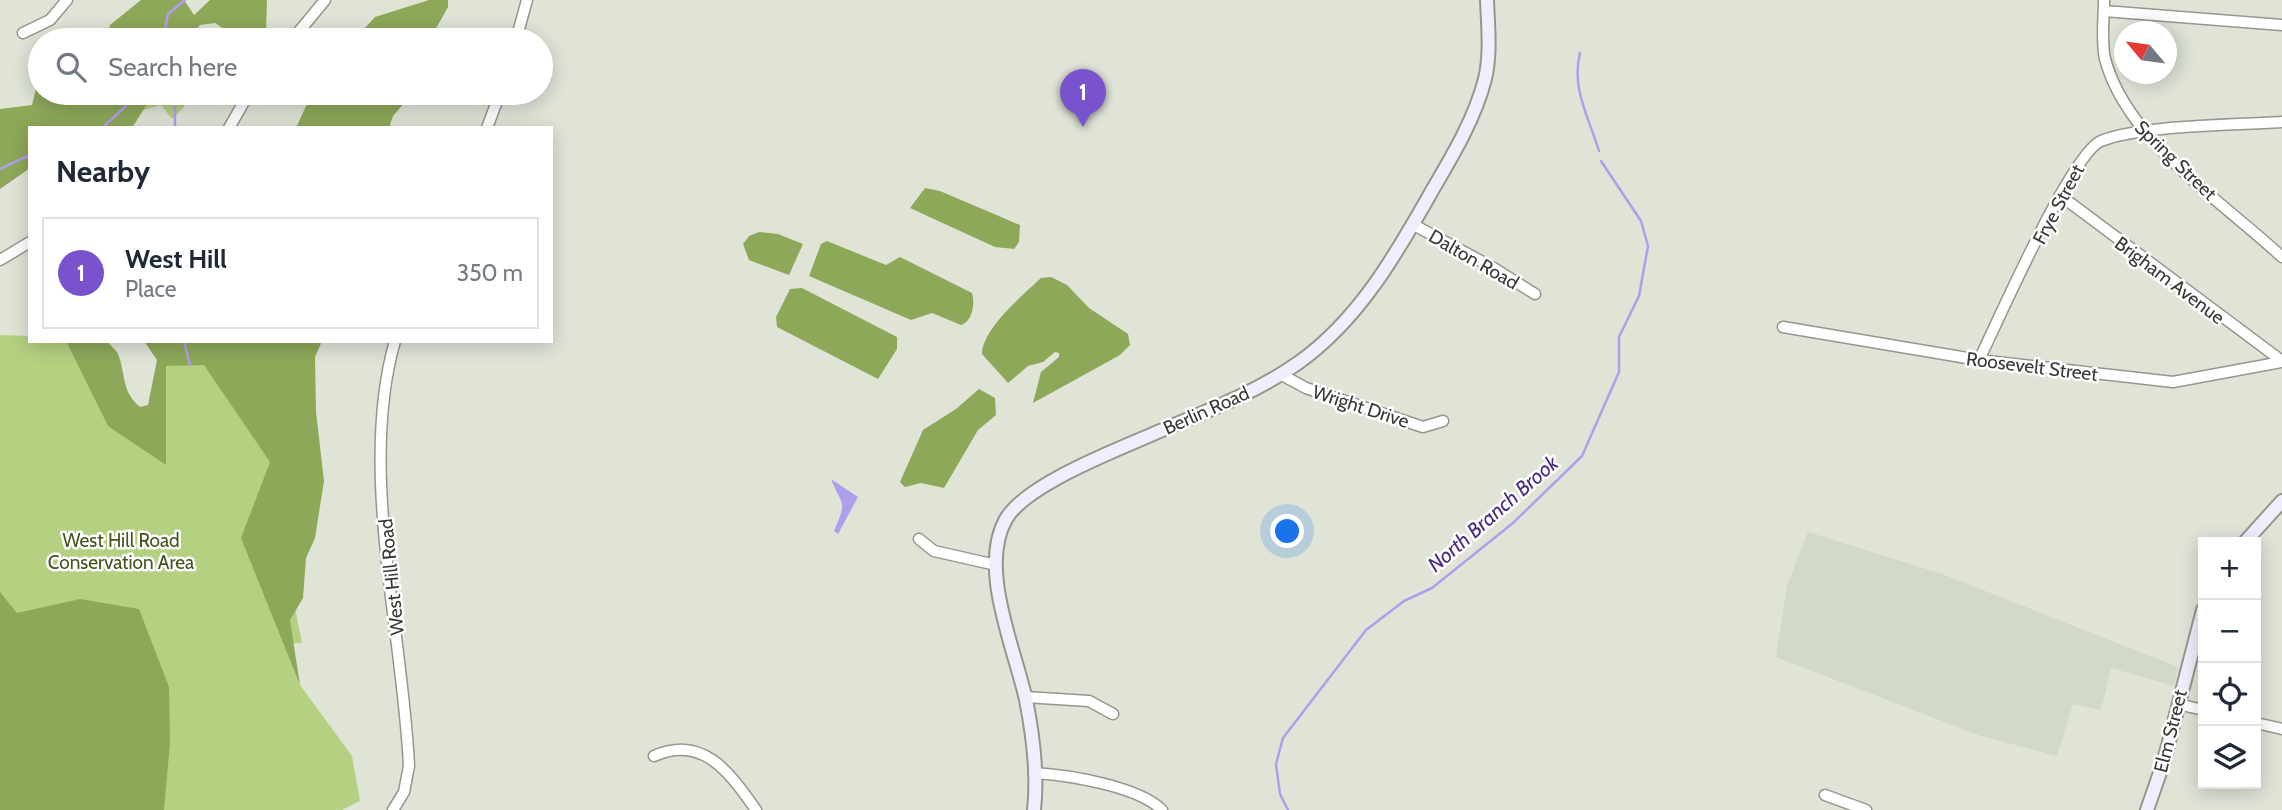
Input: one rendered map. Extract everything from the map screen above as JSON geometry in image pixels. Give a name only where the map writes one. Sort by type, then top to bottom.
[{"type":"street","points":[[33,28],[50,20],[66,0]]},
{"type":"street","points":[[302,28],[325,0]]},
{"type":"street","points":[[519,28],[527,0]]},
{"type":"street","name":"Berlin Road","points":[[1034,810],[1034,774],[1025,697],[1002,609],[996,565],[998,544],[1005,520],[1020,503],[1090,461],[1280,374],[1306,357],[1342,325],[1376,283],[1457,147],[1482,89],[1487,70],[1487,0]]},
{"type":"street","name":"Spring Street","points":[[2104,0],[2104,56],[2111,78],[2129,115],[2282,257]]},
{"type":"street","points":[[2104,11],[2282,25]]},
{"type":"street","points":[[23,33],[28,31]]},
{"type":"street","points":[[230,126],[242,105]]},
{"type":"street","points":[[488,126],[496,105]]},
{"type":"street","name":"Frye Street","points":[[1979,360],[2061,196],[2091,147],[2102,141],[2145,132],[2282,122]]},
{"type":"street","name":"Brigham Avenue","points":[[2061,196],[2282,361]]},
{"type":"street","name":"Dalton Road","points":[[1412,224],[1492,267],[1535,294]]},
{"type":"street","points":[[0,260],[28,243]]},
{"type":"street","name":"Roosevelt Street","points":[[1783,327],[1979,360],[2173,382],[2282,361]]},
{"type":"street","name":"West Hill Road","points":[[393,810],[404,792],[409,766],[380,457],[387,375],[395,343]]},
{"type":"street","name":"Wright Drive","points":[[1280,374],[1306,388],[1423,427],[1443,421]]},
{"type":"street","points":[[2250,537],[2282,501]]},
{"type":"street","points":[[919,539],[934,551],[996,565]]},
{"type":"street","name":"Elm Street","points":[[2147,810],[2198,629]]},
{"type":"street","points":[[1025,697],[1088,701],[1113,713]]},
{"type":"street","points":[[2178,704],[2198,709]]},
{"type":"street","points":[[2261,724],[2282,729]]},
{"type":"street","points":[[654,756],[675,748],[703,755],[730,775],[756,810]]},
{"type":"street","points":[[1034,774],[1091,780],[1153,803],[1162,810]]},
{"type":"street","points":[[1825,795],[1866,810]]},
{"type":"shaded area","points":[[831,479],[858,497],[838,534],[834,531],[842,504]]},
{"type":"shaded area","points":[[1808,532],[1942,574],[2178,667],[2174,686],[2111,668],[2101,710],[2073,704],[2057,756],[1978,735],[1776,657],[1787,586]]},
{"type":"green space","points":[[141,0],[184,0],[194,15],[210,0],[267,0],[266,28],[223,28],[215,23],[200,25],[198,28],[109,28]]},
{"type":"green space","points":[[429,0],[448,0],[448,7],[436,28],[365,28],[375,17]]},
{"type":"green space","points":[[32,105],[146,105],[133,126],[28,126],[28,169],[0,189],[0,109]]},
{"type":"green space","points":[[92,105],[161,105],[130,114]]},
{"type":"green space","points":[[161,105],[184,105],[184,107],[172,119]]},
{"type":"green space","points":[[307,105],[403,105],[393,116],[390,126],[297,126]]},
{"type":"green space","points":[[925,188],[940,191],[1020,225],[1019,242],[1014,249],[995,247],[910,208]]},
{"type":"green space","points":[[759,232],[778,234],[803,244],[789,275],[749,260],[743,244],[749,236]]},
{"type":"green space","points":[[827,241],[886,265],[900,257],[972,293],[971,316],[961,325],[932,313],[911,320],[809,276],[821,244]]},
{"type":"green space","points":[[1051,277],[1067,285],[1089,308],[1128,334],[1130,345],[1120,355],[1033,403],[1041,372],[1059,357],[1059,353],[1055,352],[1043,362],[1028,366],[1008,383],[982,354],[984,344],[996,323],[1041,278]]},
{"type":"green space","points":[[802,288],[897,337],[897,349],[878,379],[777,327],[776,317],[790,289]]},
{"type":"green space","name":"West Hill Road Conservation Area","points":[[0,335],[28,336],[28,343],[67,343],[108,425],[165,435],[166,366],[202,364],[284,345],[292,593],[302,643],[284,644],[300,685],[352,756],[360,801],[342,810],[164,810],[168,755],[0,810]]},
{"type":"green space","points":[[67,343],[109,343],[118,354],[130,395],[140,407],[148,405],[157,360],[145,343],[321,343],[315,357],[316,412],[324,481],[315,538],[306,558],[303,598],[290,620],[300,685],[241,538],[270,462],[204,365],[166,366],[166,465],[108,426]]},
{"type":"green space","points":[[979,389],[995,398],[996,415],[978,430],[944,488],[921,483],[905,487],[900,482],[923,430],[956,409]]},
{"type":"green space","points":[[0,592],[17,613],[80,599],[139,609],[169,687],[170,743],[164,810],[0,810]]},
{"type":"waterway","points":[[165,28],[168,14],[185,0]]},
{"type":"waterway","name":"North Branch Brook","points":[[1580,53],[1579,91],[1599,151]]},
{"type":"waterway","points":[[104,126],[126,105]]},
{"type":"waterway","points":[[175,105],[175,126]]},
{"type":"waterway","points":[[0,169],[28,156]]},
{"type":"waterway","name":"North Branch Brook","points":[[1288,810],[1280,794],[1276,764],[1283,738],[1366,630],[1404,601],[1432,588],[1513,523],[1582,456],[1619,372],[1619,337],[1639,296],[1648,246],[1641,221],[1601,161]]},
{"type":"waterway","points":[[184,343],[190,365]]},
{"type":"place","name":"West Hill","points":[[1083,127]]}]
